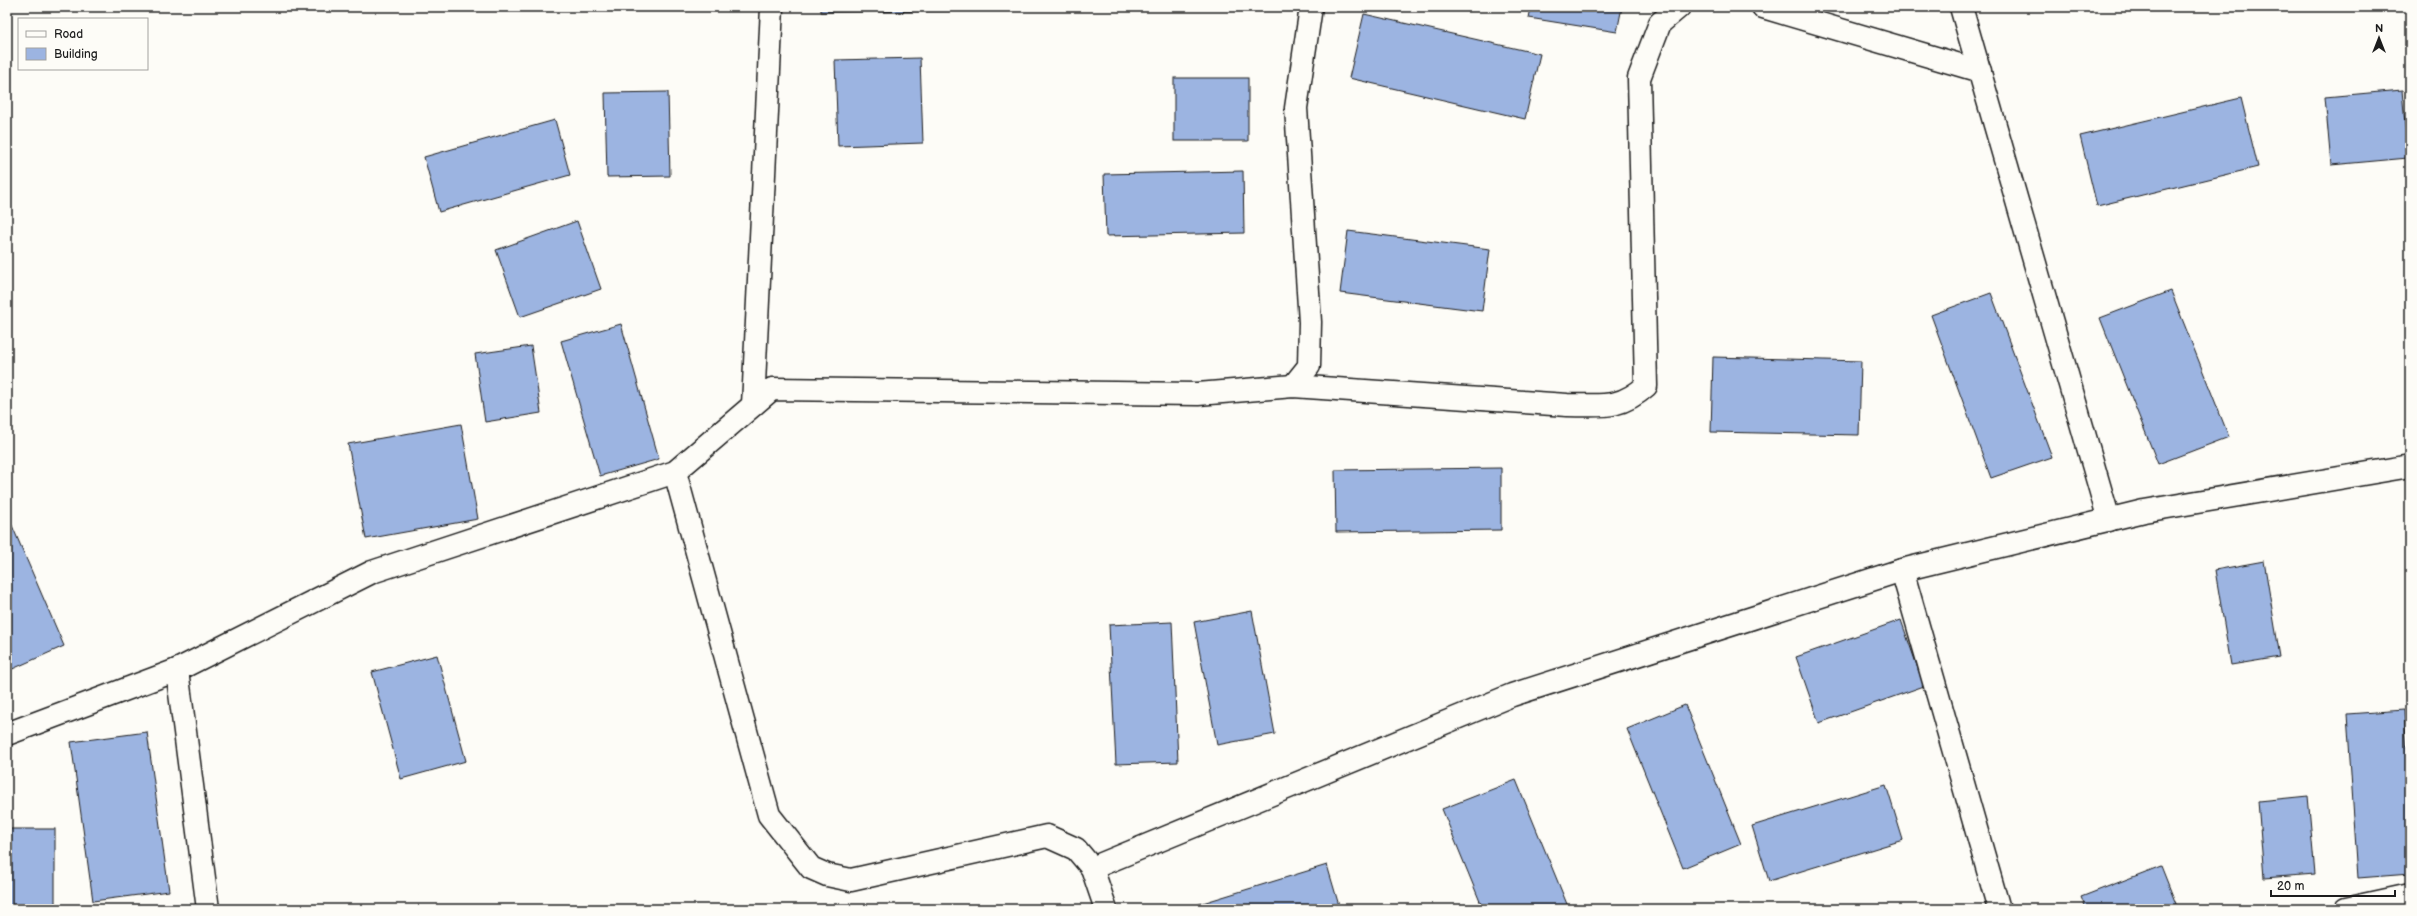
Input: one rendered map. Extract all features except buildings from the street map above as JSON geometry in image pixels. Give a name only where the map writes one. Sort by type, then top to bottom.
[{"type":"street","points":[[753,405],[772,7]]},
{"type":"street","points":[[1293,386],[1309,366],[1310,322],[1296,108],[1311,7]]},
{"type":"street","points":[[7,734],[177,670],[372,572],[675,472],[772,389],[1198,394],[1293,386],[1567,405],[1610,405],[1632,398],[1646,386],[1639,78],[1660,23],[1679,7]]},
{"type":"street","points":[[1763,7],[1980,71]]},
{"type":"street","points":[[1961,7],[2110,520]]},
{"type":"street","points":[[1092,868],[1512,695],[1902,570],[2144,511],[2410,466]]},
{"type":"street","points":[[675,472],[769,815],[811,868],[827,875],[851,880],[1047,836],[1076,849],[1092,868],[1106,909]]},
{"type":"street","points":[[1902,570],[1999,909]]},
{"type":"street","points":[[177,670],[208,909]]},
{"type":"street","points":[[2346,909],[2410,895]]}]
